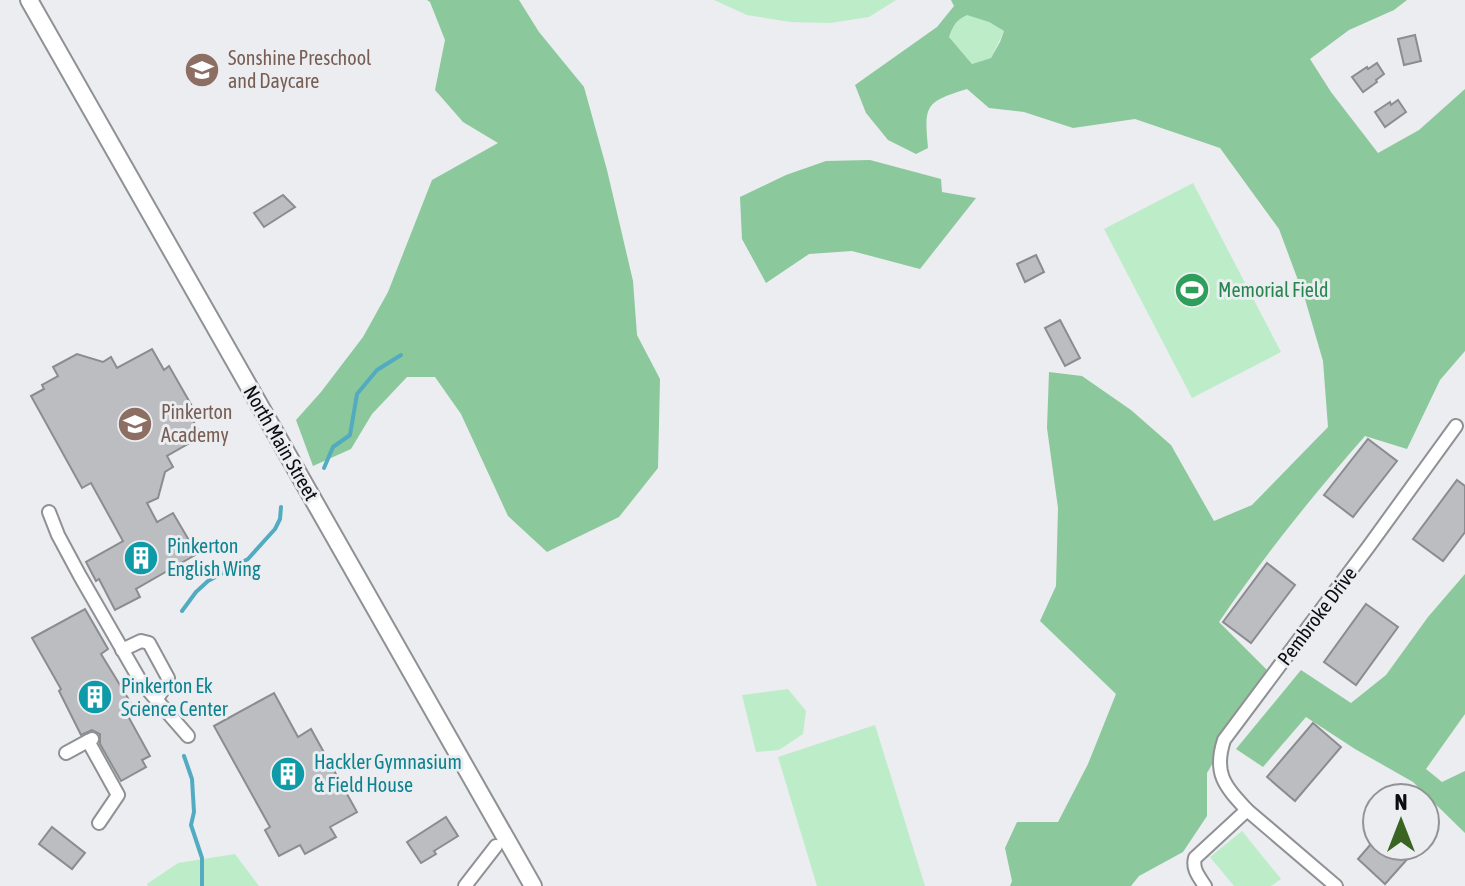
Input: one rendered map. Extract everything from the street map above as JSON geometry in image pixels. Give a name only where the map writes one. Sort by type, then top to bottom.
[{"type":"main road","name":"North Main Street","points":[[29,0],[533,886]]},
{"type":"street","name":"Pembroke Drive","points":[[1336,886],[1247,810],[1224,784],[1220,762],[1224,740],[1456,426]]},
{"type":"street","points":[[49,512],[58,535],[141,682],[188,736]]},
{"type":"street","points":[[122,650],[141,641],[149,643],[168,678],[156,700]]},
{"type":"street","points":[[66,753],[90,740],[118,795],[99,823]]},
{"type":"street","points":[[1205,886],[1193,865],[1195,858],[1247,810]]},
{"type":"street","points":[[474,883],[496,846]]},
{"type":"green space","points":[[427,0],[519,0],[539,32],[584,87],[633,281],[637,335],[660,379],[658,468],[619,517],[547,552],[508,516],[461,414],[435,377],[407,377],[372,414],[351,449],[313,466],[296,420],[363,337],[388,292],[432,180],[498,143],[463,122],[435,90],[445,40]]},
{"type":"green space","points":[[714,0],[896,0],[869,17],[830,23],[790,22],[747,15]]},
{"type":"green space","points":[[951,0],[1407,0],[1394,10],[1349,30],[1310,59],[1331,92],[1378,153],[1419,130],[1465,89],[1465,351],[1440,380],[1407,449],[1365,436],[1289,526],[1219,622],[1267,670],[1207,773],[1207,816],[1183,852],[1139,876],[1131,886],[1010,886],[1012,881],[1005,848],[1017,822],[1058,822],[1088,764],[1116,694],[1040,621],[1056,586],[1058,508],[1047,428],[1049,372],[1082,376],[1131,410],[1171,445],[1214,521],[1252,505],[1328,427],[1323,361],[1305,299],[1279,229],[1220,148],[1135,119],[1073,128],[1024,112],[989,108],[967,89],[943,98],[930,107],[926,122],[928,148],[916,154],[888,140],[866,113],[855,85],[937,27],[954,6]],"holes":[[[967,15],[1004,31],[1000,42],[991,58],[972,64],[949,37],[950,33],[958,21]]]},
{"type":"green space","points":[[967,14],[1004,31],[991,58],[972,64],[949,37],[955,24]]},
{"type":"green space","points":[[870,160],[941,179],[942,192],[976,198],[920,269],[852,251],[809,254],[766,283],[742,239],[740,197],[786,175],[826,161]]},
{"type":"green space","name":"Memorial Field","points":[[1193,183],[1281,352],[1192,398],[1104,229]]},
{"type":"green space","points":[[1465,574],[1465,714],[1426,769],[1442,782],[1465,771],[1465,833],[1441,809],[1441,782],[1413,782],[1306,717],[1263,767],[1236,749],[1301,670],[1351,703],[1386,675],[1428,617]]},
{"type":"green space","points":[[788,689],[806,711],[803,734],[779,750],[756,752],[742,695]]},
{"type":"green space","points":[[875,725],[925,886],[817,886],[778,757]]},
{"type":"green space","points":[[1242,831],[1281,879],[1271,886],[1234,886],[1210,857]]},
{"type":"green space","points":[[235,854],[259,886],[147,884],[178,863]]},
{"type":"building","points":[[1415,35],[1421,61],[1404,65],[1398,39]]},
{"type":"building","points":[[1377,63],[1384,74],[1363,92],[1352,77]]},
{"type":"building","points":[[1398,100],[1406,112],[1385,127],[1375,112]]},
{"type":"building","points":[[283,195],[295,207],[264,227],[254,213]]},
{"type":"building","points":[[1036,255],[1044,272],[1025,282],[1017,264]]},
{"type":"building","points":[[1060,320],[1080,358],[1065,366],[1045,328]]},
{"type":"building","points":[[152,349],[164,370],[169,366],[196,413],[190,416],[202,436],[167,456],[173,467],[165,472],[158,498],[147,503],[157,522],[173,513],[197,554],[136,589],[140,597],[115,610],[86,562],[123,541],[91,483],[82,488],[31,396],[58,376],[53,367],[77,354],[103,362],[111,357],[117,368]]},
{"type":"building","points":[[1368,439],[1397,461],[1353,517],[1324,495]]},
{"type":"building","points":[[1457,480],[1465,486],[1465,532],[1443,561],[1413,539]]},
{"type":"building","points":[[1267,563],[1295,585],[1251,643],[1223,622]]},
{"type":"building","points":[[1366,604],[1398,627],[1356,685],[1324,662]]},
{"type":"building","name":"Pinkerton Ek Science Center","points":[[85,609],[108,649],[101,654],[131,703],[123,707],[150,756],[142,760],[146,767],[121,781],[100,744],[100,734],[92,730],[81,735],[59,691],[61,689],[32,638]]},
{"type":"building","name":"Hackler Gymnasium & Field House","points":[[274,693],[298,737],[311,729],[357,812],[330,827],[336,837],[305,854],[300,845],[279,856],[265,830],[270,827],[214,726]]},
{"type":"building","points":[[1313,723],[1341,747],[1295,801],[1267,777]]},
{"type":"building","points":[[446,817],[458,836],[421,863],[407,842]]},
{"type":"building","points":[[52,827],[85,853],[72,869],[39,844]]},
{"type":"building","points":[[1361,862],[1405,862],[1385,884]]},
{"type":"waterway","points":[[324,468],[333,447],[350,435],[357,394],[377,370],[401,355]]},
{"type":"waterway","points":[[182,611],[208,581],[248,559],[275,529],[281,507]]},
{"type":"waterway","points":[[184,756],[192,779],[194,812],[191,825],[202,858],[202,886]]},
{"type":"place","name":"Sonshine Preschool and Daycare","points":[[202,70]]},
{"type":"place","name":"Memorial Field","points":[[1192,290]]},
{"type":"place","name":"Pinkerton Academy","points":[[135,424]]},
{"type":"place","name":"Pinkerton English Wing","points":[[141,558]]},
{"type":"place","name":"Pinkerton Ek Science Center","points":[[95,697]]},
{"type":"place","name":"Hackler Gymnasium & Field House","points":[[288,774]]}]
